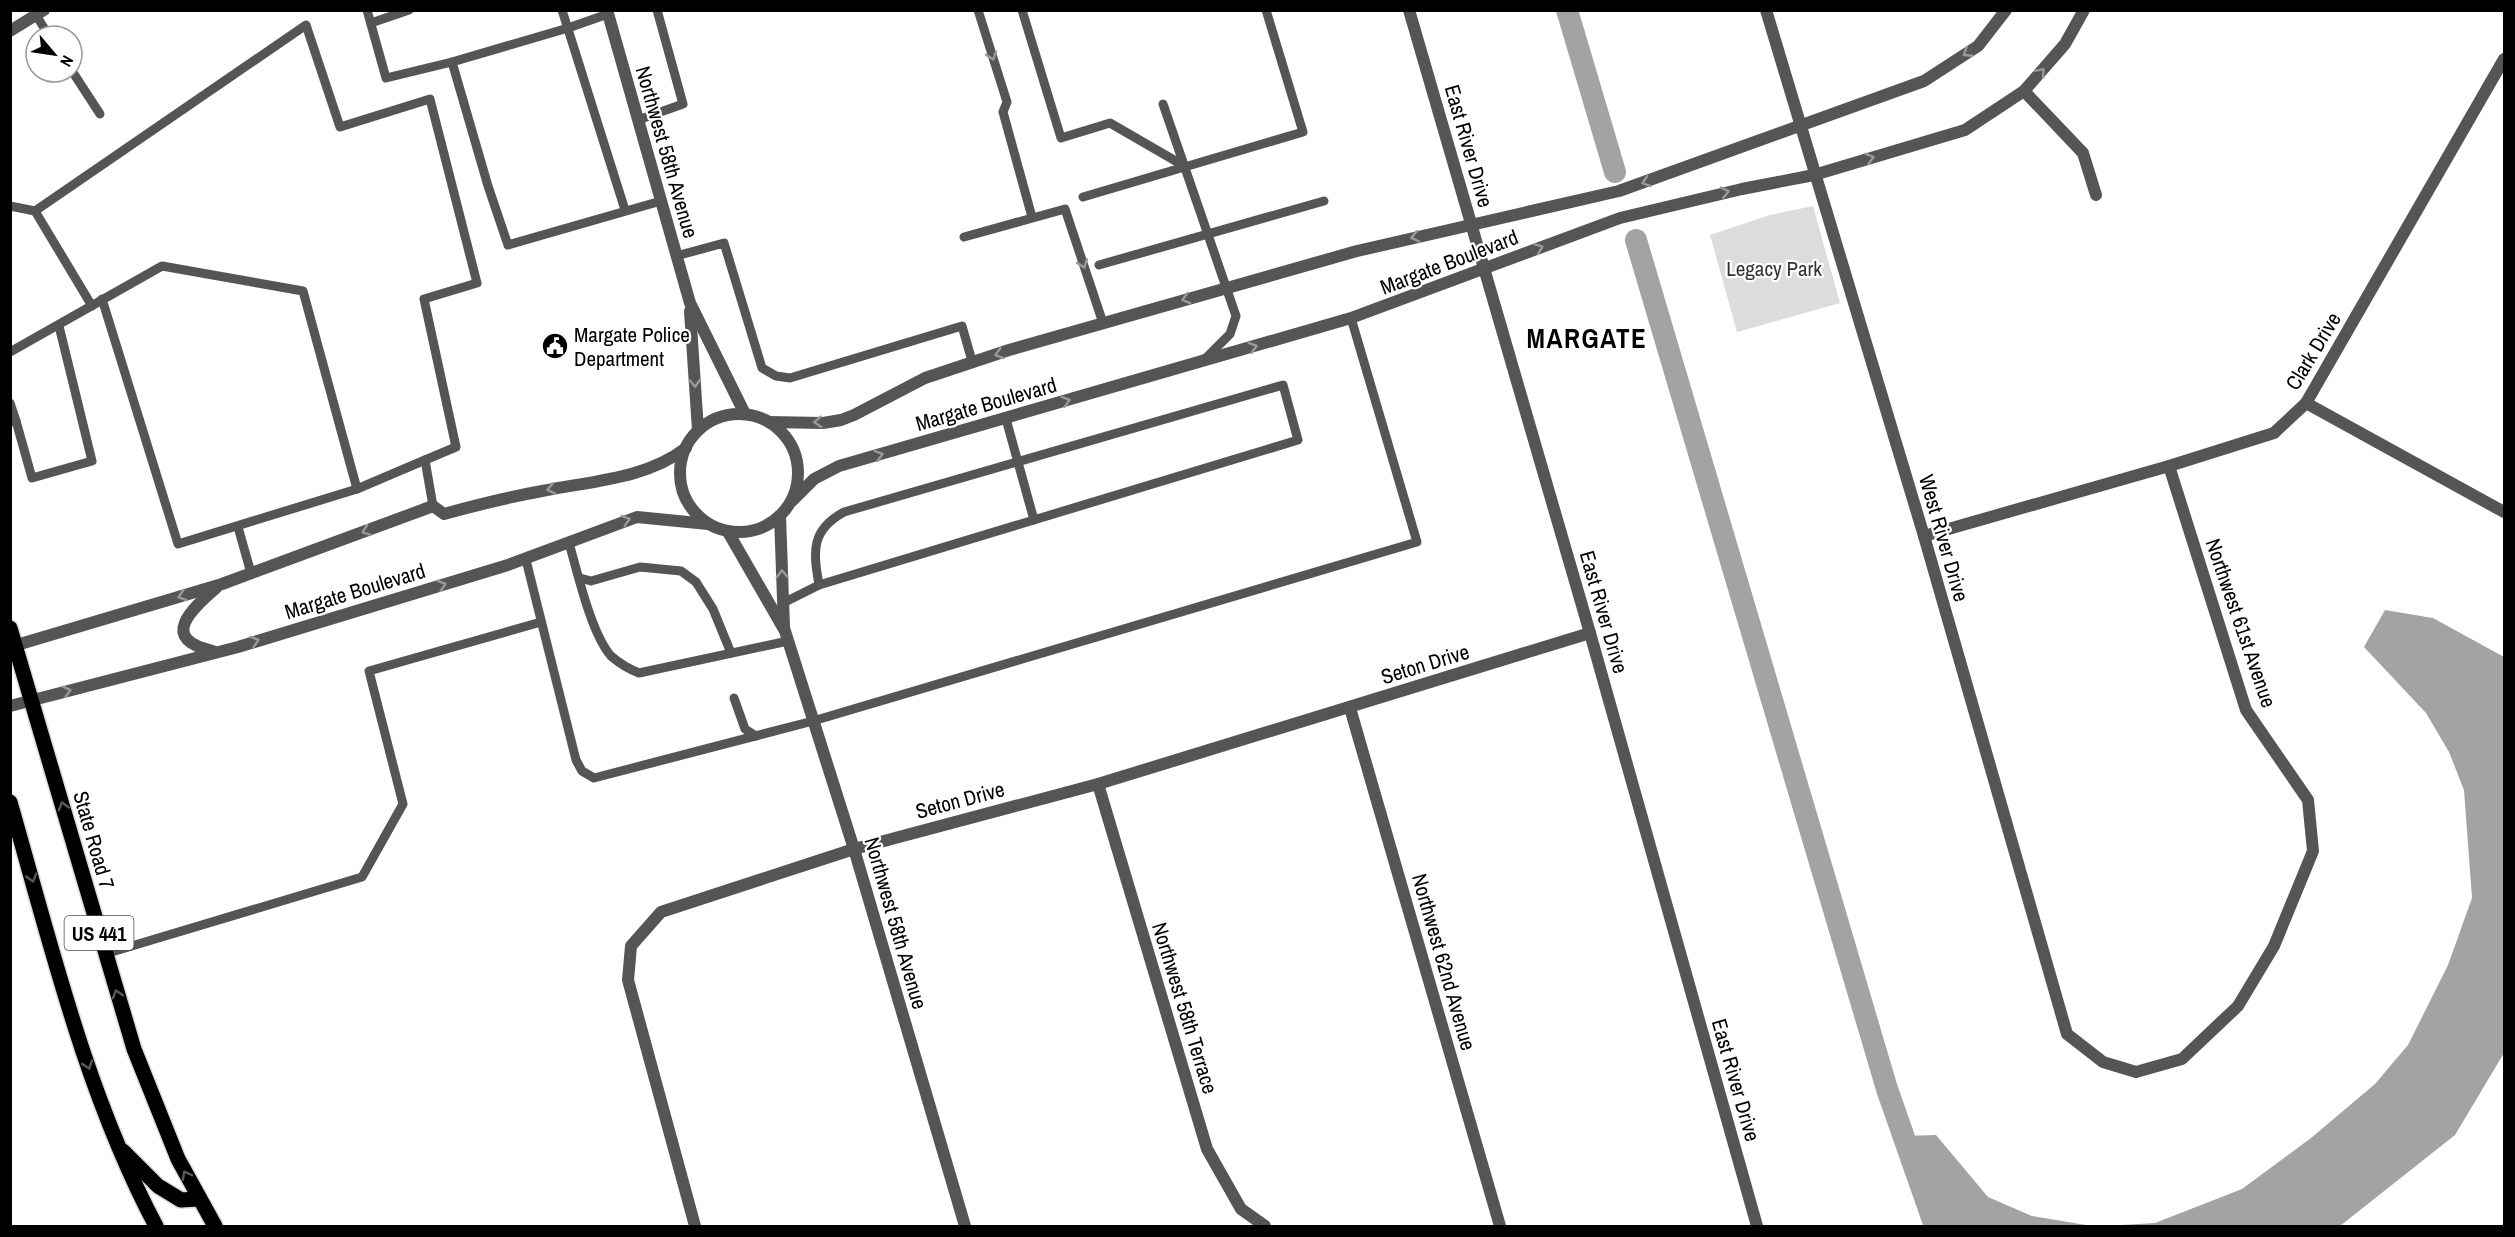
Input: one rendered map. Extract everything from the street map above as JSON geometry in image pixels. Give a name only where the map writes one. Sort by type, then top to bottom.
[{"type":"main road","name":"State Road 7","points":[[10,628],[13,647],[32,700],[134,1049],[177,1159],[215,1227]]},
{"type":"main road","name":"US 441","points":[[10,802],[71,1012],[117,1144],[156,1227]]},
{"type":"main road","points":[[117,1144],[159,1186],[181,1200],[198,1199]]},
{"type":"street","name":"East River Drive","points":[[1409,10],[1590,633],[1757,1227]]},
{"type":"street","name":"West River Drive","points":[[1766,10],[1924,536],[2067,1034],[2103,1062]]},
{"type":"street","name":"Margate Boulevard","points":[[769,422],[823,423],[841,420],[925,378],[972,361],[1357,250],[1619,191],[1924,81],[1978,46],[2006,10]]},
{"type":"street","name":"Margate Boulevard","points":[[792,501],[814,479],[839,466],[1351,318],[1620,218],[1742,189],[1814,175],[1965,130],[2024,91],[2065,44],[2084,10]]},
{"type":"street","name":"Northwest 58th Avenue","points":[[608,12],[690,303],[745,414]]},
{"type":"street","points":[[10,31],[40,13]]},
{"type":"street","name":"Clark Drive","points":[[1924,536],[2274,432],[2306,403],[2505,59]]},
{"type":"street","points":[[2024,91],[2082,153],[2096,195]]},
{"type":"street","name":"Northwest 58th Avenue","points":[[690,303],[698,430]]},
{"type":"street","points":[[2306,403],[2505,512]]},
{"type":"street","points":[[13,647],[222,584],[433,506],[444,514],[513,496],[642,472],[671,459],[686,448],[698,430],[720,418],[745,414],[769,422],[783,433],[793,448],[798,465],[798,484],[792,501],[780,516],[765,527],[747,532],[728,532],[708,524],[697,515],[682,490],[680,476],[686,448]]},
{"type":"street","name":"Northwest 61st Avenue","points":[[2103,1062],[2136,1072],[2182,1059],[2238,1006],[2274,946],[2313,851],[2308,800],[2246,710],[2169,465]]},
{"type":"street","name":"Northwest 58th Avenue","points":[[780,516],[786,636]]},
{"type":"street","name":"Margate Boulevard","points":[[10,706],[217,652],[526,560],[637,517],[708,524]]},
{"type":"street","name":"Northwest 58th Avenue","points":[[728,532],[786,636],[854,849],[965,1227]]},
{"type":"street","points":[[217,652],[198,648],[191,643],[184,626],[186,616],[192,608],[222,584]]},
{"type":"street","name":"Seton Drive","points":[[695,1227],[628,980],[631,946],[661,912],[854,849],[1098,784],[1590,633]]},
{"type":"street","name":"Northwest 62nd Avenue","points":[[1350,708],[1500,1227]]},
{"type":"street","name":"Northwest 58th Terrace","points":[[1098,784],[1207,1149],[1241,1209],[1265,1227]]},
{"type":"lane","points":[[367,10],[386,78],[452,62],[568,28],[608,12]]},
{"type":"lane","points":[[371,23],[409,10]]},
{"type":"lane","points":[[562,10],[625,210]]},
{"type":"lane","points":[[638,120],[683,104],[657,10]]},
{"type":"lane","points":[[978,10],[1007,102],[1003,112],[1032,217]]},
{"type":"lane","points":[[1023,10],[1061,138],[1110,123],[1186,167]]},
{"type":"lane","points":[[1083,197],[1303,132],[1266,10]]},
{"type":"lane","points":[[10,206],[35,211],[306,24],[340,127],[430,99],[477,283],[424,299],[456,447],[357,489],[178,544],[102,299]]},
{"type":"lane","points":[[452,62],[488,186],[508,245],[661,201]]},
{"type":"lane","points":[[80,84],[100,114]]},
{"type":"lane","points":[[1163,104],[1236,316],[1234,326],[1224,342],[1201,362]]},
{"type":"lane","points":[[1099,265],[1324,201]]},
{"type":"lane","points":[[964,237],[1065,209],[1103,323]]},
{"type":"lane","points":[[35,211],[92,306]]},
{"type":"lane","points":[[676,256],[724,243],[762,368],[776,376],[790,378],[962,326],[972,361]]},
{"type":"lane","points":[[10,352],[162,266],[303,291],[357,489]]},
{"type":"lane","points":[[526,560],[576,760],[582,771],[594,778],[813,721],[1417,542],[1351,318]]},
{"type":"lane","points":[[10,403],[13,422],[32,478],[93,461],[59,326]]},
{"type":"lane","points":[[783,603],[819,585],[1298,440],[1283,385],[844,512],[831,520],[820,532],[814,557],[819,585]]},
{"type":"lane","points":[[1006,419],[1034,520]]},
{"type":"lane","points":[[425,460],[433,506]]},
{"type":"lane","points":[[238,527],[251,573]]},
{"type":"lane","points":[[569,543],[602,643],[612,657],[627,668],[639,673],[731,653],[786,636]]},
{"type":"lane","points":[[580,578],[591,580],[640,567],[681,571],[696,582],[713,609],[731,653]]},
{"type":"lane","points":[[105,954],[362,877],[403,804],[369,670],[541,622]]},
{"type":"lane","points":[[734,698],[745,729],[756,736]]},
{"type":"green space","name":"Legacy Park","points":[[1813,206],[1840,303],[1737,332],[1710,235],[1770,215]]},
{"type":"shaded area","points":[[2385,610],[2433,618],[2504,657],[2504,1053],[2455,1135],[2340,1226],[2105,1226],[2155,1223],[2242,1189],[2311,1138],[2375,1084],[2408,1045],[2448,965],[2472,898],[2464,790],[2449,752],[2426,713],[2364,647]]},
{"type":"shaded area","points":[[1936,1135],[1988,1197],[2032,1216],[2092,1226],[1935,1226],[1903,1136]]},
{"type":"waterway","points":[[1567,10],[1615,172]]},
{"type":"waterway","points":[[1636,240],[1887,1089],[1935,1226]]},
{"type":"place","name":"Margate Police Department","points":[[555,346]]},
{"type":"district","name":"MARGATE","points":[[1587,338]]}]
